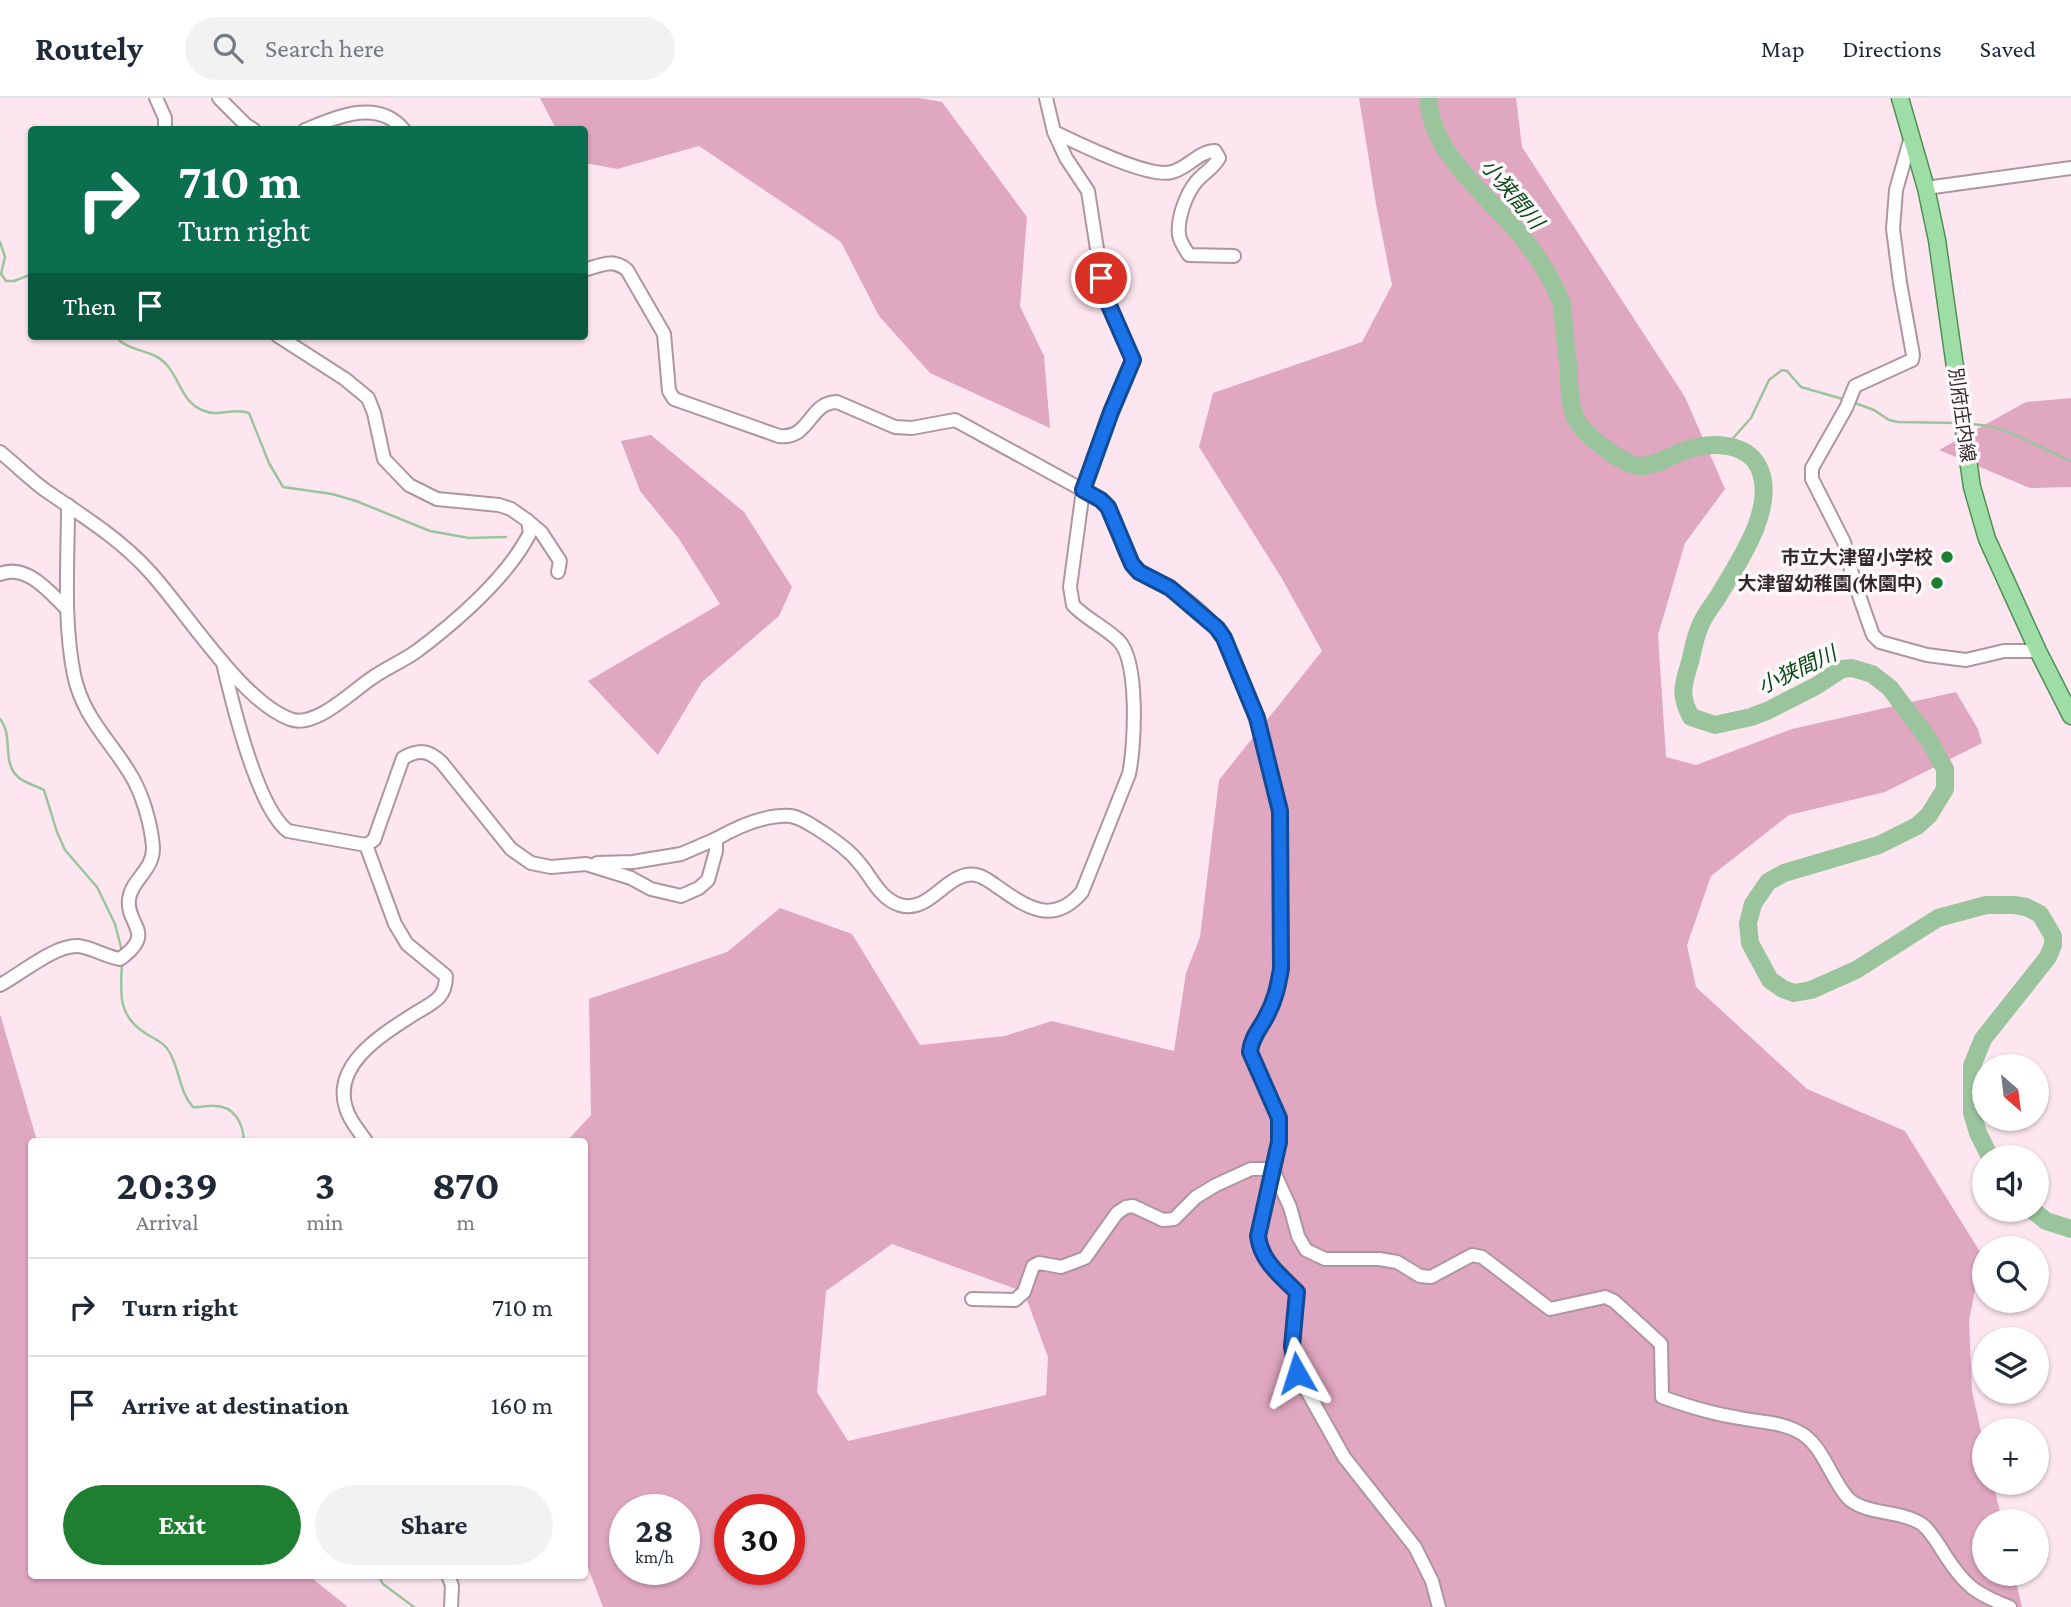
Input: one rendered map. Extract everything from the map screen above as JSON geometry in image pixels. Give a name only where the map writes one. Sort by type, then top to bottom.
[{"type":"main road","name":"別府庄内線","points":[[1901,99],[1926,188],[1937,240],[1972,487],[1987,539],[2071,716]]},
{"type":"street","points":[[156,98],[165,118],[165,126]]},
{"type":"street","points":[[219,98],[248,126]]},
{"type":"street","points":[[222,659],[250,760],[261,789],[281,825],[288,831],[366,845],[374,840],[403,758],[423,751],[432,753],[442,763],[511,849],[531,863],[551,867],[633,862],[681,854],[747,824],[771,817],[793,816],[844,846],[880,891],[902,905],[921,904],[960,877],[970,874],[980,875],[1031,909],[1059,910],[1074,901],[1082,892],[1129,774],[1135,734],[1130,660],[1126,650],[1113,636],[1080,613],[1070,596],[1083,490],[1133,360],[1104,294],[1088,191],[1066,158],[1055,132],[1046,98]]},
{"type":"street","points":[[315,126],[360,109],[377,111],[401,126]]},
{"type":"street","points":[[1055,132],[1114,159],[1161,173],[1170,173],[1206,153],[1216,151],[1219,158],[1217,163],[1190,191],[1179,225],[1179,237],[1189,255],[1234,256]]},
{"type":"street","points":[[1911,137],[1893,209],[1900,283],[1912,360],[1855,386],[1846,408],[1812,468],[1811,476],[1844,542],[1869,624],[1880,642],[1927,655],[1966,660],[2004,651],[2038,651]]},
{"type":"street","points":[[1926,188],[2071,168]]},
{"type":"street","points":[[588,269],[608,262],[619,263],[627,270],[664,334],[669,391],[674,398],[789,438],[799,432],[818,409],[828,402],[837,402],[895,427],[912,428],[955,420],[1101,500],[1108,507],[1132,564],[1139,572],[1170,588],[1217,628],[1238,670],[1257,718],[1280,811],[1281,969],[1277,993],[1267,1016],[1250,1042],[1250,1052],[1279,1118],[1279,1142],[1258,1236],[1260,1250],[1297,1292],[1292,1346],[1297,1373],[1344,1457],[1415,1547],[1432,1581],[1439,1607]]},
{"type":"street","points":[[284,340],[345,379],[368,398],[384,459],[409,485],[437,499],[499,505],[512,509],[541,532],[560,561],[558,572]]},
{"type":"street","points":[[0,452],[42,488],[109,533],[149,571],[260,700],[289,719],[301,722],[328,711],[373,677],[415,652],[467,610],[521,552],[530,533],[527,521]]},
{"type":"street","points":[[0,985],[66,947],[81,946],[106,957],[120,959],[133,950],[139,933],[128,902],[151,862],[153,848],[147,815],[130,774],[88,716],[74,677],[67,609],[68,505]]},
{"type":"street","points":[[0,573],[6,571],[31,576],[67,609]]},
{"type":"street","points":[[586,864],[631,878],[651,889],[681,896],[699,888],[708,880],[716,850],[716,839]]},
{"type":"street","points":[[364,1138],[346,1110],[344,1097],[347,1071],[360,1055],[398,1024],[440,998],[446,989],[446,976],[407,944],[395,925],[366,845]]},
{"type":"street","points":[[972,1299],[1015,1300],[1020,1297],[1033,1266],[1039,1263],[1061,1267],[1085,1258],[1116,1213],[1126,1206],[1133,1206],[1163,1220],[1174,1219],[1196,1197],[1216,1185],[1251,1170],[1273,1169]]},
{"type":"street","points":[[1273,1169],[1290,1207],[1298,1236],[1306,1250],[1325,1259],[1379,1259],[1397,1262],[1420,1276],[1431,1277],[1472,1255],[1482,1257],[1550,1309],[1605,1297],[1614,1301],[1661,1344],[1662,1397],[1689,1406],[1741,1419],[1757,1419],[1798,1431],[1813,1442],[1836,1482],[1851,1501],[1912,1518],[1925,1527],[1954,1568],[1976,1592],[2010,1607]]},
{"type":"street","points":[[449,1579],[452,1586],[452,1603]]},
{"type":"shaded area","points":[[540,98],[919,98],[942,102],[1027,217],[1020,306],[1044,356],[1050,428],[930,373],[879,316],[841,242],[699,146],[617,169],[588,164],[588,126],[554,126]]},
{"type":"shaded area","points":[[1359,98],[1516,98],[1522,147],[1685,397],[1725,489],[1685,543],[1658,635],[1666,757],[1696,765],[1792,729],[1956,692],[1978,729],[1982,743],[1885,792],[1789,815],[1711,876],[1687,945],[1696,987],[1807,1089],[1905,1131],[1972,1239],[1972,1305],[1969,1320],[1972,1404],[1975,1404],[1978,1418],[1972,1418],[1972,1495],[1996,1495],[1999,1509],[1972,1509],[1972,1586],[2017,1586],[2022,1607],[603,1607],[588,1568],[588,1138],[570,1138],[591,1115],[589,999],[727,952],[780,908],[852,934],[920,1045],[1005,1036],[1052,1021],[1174,1051],[1186,973],[1200,937],[1219,780],[1322,651],[1281,577],[1199,447],[1213,393],[1362,342],[1392,285]],"holes":[[[892,1244],[1024,1292],[1048,1357],[1046,1395],[848,1441],[817,1392],[826,1291]]]},
{"type":"shaded area","points":[[2071,398],[2071,487],[2030,488],[1939,450],[2026,402]]},
{"type":"shaded area","points":[[651,435],[744,512],[792,587],[779,616],[702,682],[658,755],[588,681],[720,604],[679,539],[640,491],[621,441]]},
{"type":"shaded area","points":[[0,1014],[36,1138],[28,1138],[28,1579],[313,1579],[348,1607],[0,1607]]},
{"type":"waterway","name":"小狭間川","points":[[1428,98],[1439,137],[1449,154],[1524,239],[1558,294],[1562,304],[1572,406],[1576,419],[1587,433],[1604,448],[1639,466],[1650,465],[1694,448],[1717,445],[1739,449],[1756,462],[1761,473],[1763,504],[1752,536],[1704,618],[1695,639],[1683,690],[1691,717],[1715,725],[1751,717],[1816,686],[1842,669],[1852,668],[1872,674],[1890,688],[1929,740],[1945,769],[1945,789],[1929,815],[1917,826],[1879,845],[1784,873],[1768,882],[1753,904],[1748,923],[1750,943],[1770,980],[1794,993],[1811,990],[1856,970],[1938,918],[1986,905],[2026,907],[2040,914],[2053,936],[2048,957],[1983,1039],[1972,1066],[1972,1113],[1984,1145]]},
{"type":"waterway","points":[[0,242],[5,257],[1,274],[6,281],[28,276]]},
{"type":"waterway","points":[[119,340],[161,359],[171,370],[190,402],[202,410],[214,413],[249,413],[269,463],[283,487],[332,494],[356,501],[430,531],[469,538],[506,537]]},
{"type":"waterway","points":[[1727,445],[1751,418],[1769,380],[1782,370],[1787,371],[1801,387],[1846,400]]},
{"type":"waterway","points":[[1852,402],[1898,422],[1957,423]]},
{"type":"waterway","points":[[1970,424],[1997,428],[2071,461]]},
{"type":"waterway","points":[[0,719],[4,725],[13,771],[24,781],[44,790],[65,850],[97,887],[115,924],[122,951]]},
{"type":"waterway","points":[[122,961],[122,1002],[129,1018],[168,1049],[188,1101],[193,1107],[228,1109],[240,1122],[244,1138]]},
{"type":"waterway","name":"小狭間川","points":[[2049,1222],[2071,1229]]},
{"type":"waterway","points":[[380,1579],[414,1607]]},
{"type":"place","name":"市立大津留小学校","points":[[1947,557]]},
{"type":"place","name":"大津留幼稚園(休園中)","points":[[1937,583]]},
{"type":"route","points":[[1101,278],[1104,294],[1133,360],[1083,490],[1108,507],[1132,564],[1139,572],[1170,588],[1217,628],[1224,638],[1257,718],[1280,811],[1281,969],[1277,993],[1267,1016],[1250,1042],[1250,1052],[1279,1118],[1279,1142],[1258,1236],[1260,1250],[1270,1265],[1297,1292],[1292,1346],[1297,1373]]}]
